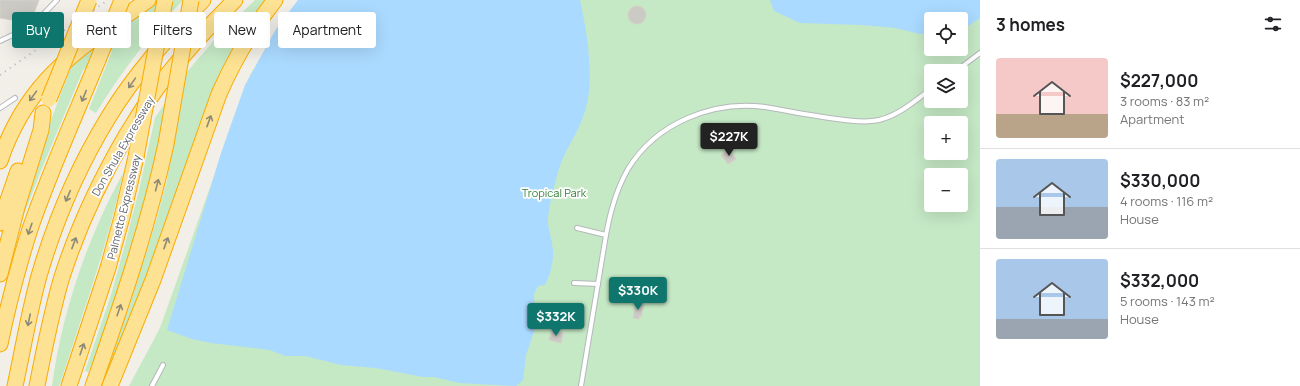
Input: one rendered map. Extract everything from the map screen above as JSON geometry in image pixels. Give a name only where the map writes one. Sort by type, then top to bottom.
[{"type":"highway","points":[[0,223],[30,140],[46,106],[89,0]]},
{"type":"highway","points":[[0,344],[11,294],[30,229],[122,0]]},
{"type":"highway","points":[[0,161],[9,138],[25,107],[34,93],[52,73],[81,47],[148,0]]},
{"type":"highway","name":"Palmetto Expressway","points":[[69,386],[108,268],[136,158],[165,0]]},
{"type":"highway","points":[[93,386],[139,252],[158,182],[191,0]]},
{"type":"highway","points":[[15,386],[39,278],[70,190],[108,118],[124,94],[174,30],[203,0]]},
{"type":"highway","name":"Don Shula Expressway","points":[[37,386],[50,322],[61,280],[80,228],[100,182],[154,93],[195,42],[235,0]]},
{"type":"highway","points":[[110,386],[153,280],[219,94],[249,36],[275,0]]},
{"type":"highway","points":[[0,274],[17,207],[41,130],[46,106]]},
{"type":"lane","points":[[0,42],[32,26],[55,1]]},
{"type":"lane","points":[[966,64],[980,54]]},
{"type":"lane","points":[[580,386],[606,235],[618,192],[626,173],[632,164],[642,151],[657,138],[687,117],[712,110],[746,106],[764,107],[841,119],[872,121],[897,113],[924,94]]},
{"type":"lane","points":[[0,108],[15,98]]},
{"type":"lane","points":[[577,228],[606,235]]},
{"type":"lane","points":[[574,283],[598,284]]},
{"type":"lane","points":[[152,386],[163,365]]},
{"type":"green space","points":[[156,0],[183,0],[172,12],[139,12],[139,48],[141,48],[96,113],[89,109],[112,51],[83,70],[19,228],[26,194],[45,136],[75,57],[88,48],[131,48],[131,18]]},
{"type":"green space","points":[[255,0],[270,0],[263,12],[243,12]]},
{"type":"green space","name":"Tropical Park","points":[[299,0],[980,0],[980,386],[129,386],[160,328],[250,75],[268,48],[270,48],[270,44],[278,32],[278,48],[376,48],[376,12],[291,12]]},
{"type":"green space","points":[[214,40],[214,48],[247,48],[151,266],[106,379],[104,377],[130,305],[167,180],[186,73]]},
{"type":"green space","points":[[167,100],[156,161],[143,210],[118,292],[101,341],[88,372],[85,371],[111,295],[124,248],[155,118]]},
{"type":"green space","points":[[123,173],[103,252],[61,381],[59,386],[52,386],[62,331],[78,276],[98,224]]},
{"type":"water","points":[[298,0],[580,0],[589,56],[590,71],[588,99],[578,129],[563,158],[555,184],[548,216],[553,249],[552,265],[545,285],[538,286],[534,294],[535,329],[526,355],[523,380],[516,386],[459,383],[434,377],[423,377],[376,368],[341,365],[305,356],[285,356],[270,350],[211,343],[192,339],[167,330],[221,153],[245,85],[265,48],[270,48],[270,40],[276,29],[278,26],[278,48],[376,48],[376,12],[289,12]]},
{"type":"water","points":[[770,0],[980,0],[980,18],[968,26],[968,12],[924,12],[924,34],[895,28],[861,25],[800,23],[774,11]]},
{"type":"building","points":[[0,0],[39,0],[34,12],[12,12],[12,20],[0,18]]},
{"type":"building","points":[[637,6],[643,9],[646,15],[643,21],[637,24],[631,21],[628,15],[631,9]]},
{"type":"building","points":[[729,149],[736,159],[728,164],[721,155]]},
{"type":"building","points":[[636,303],[644,304],[641,317],[639,317],[639,319],[633,318]]},
{"type":"building","points":[[552,330],[563,333],[561,343],[549,340]]},
{"type":"railway","points":[[0,75],[108,0]]}]
